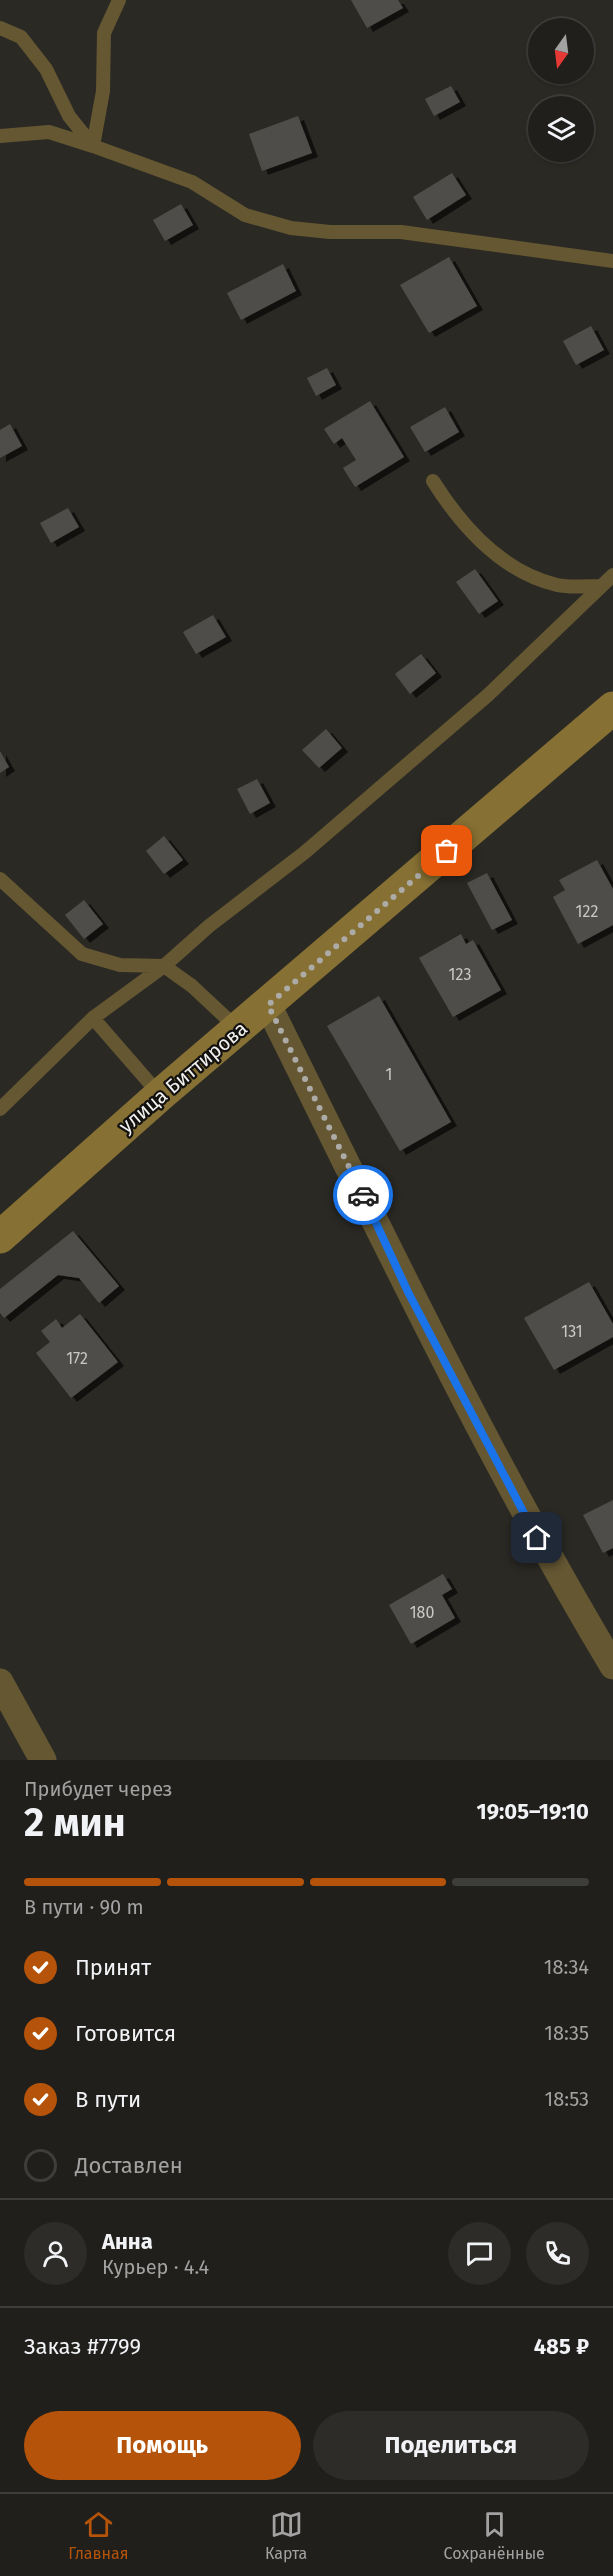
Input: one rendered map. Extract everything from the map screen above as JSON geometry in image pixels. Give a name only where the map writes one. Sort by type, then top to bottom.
[{"type":"street","name":"улица Биттирова","points":[[0,1237],[160,1095],[239,1031],[613,708]]},
{"type":"street","points":[[268,1005],[413,1302],[548,1558],[613,1666]]},
{"type":"street","points":[[0,1682],[43,1760]]},
{"type":"lane","points":[[93,146],[103,91],[104,33],[119,0]]},
{"type":"lane","points":[[0,28],[21,37],[46,69],[69,116],[93,146]]},
{"type":"lane","points":[[0,136],[49,132],[192,182],[245,215],[291,228],[330,232],[401,232],[613,261]]},
{"type":"lane","points":[[433,481],[469,533],[515,567],[559,585],[599,586]]},
{"type":"lane","points":[[0,1109],[93,1018],[164,966],[194,938],[304,853],[488,695],[613,575]]},
{"type":"lane","points":[[0,879],[82,954],[120,965],[164,966],[192,986],[239,1031]]},
{"type":"lane","points":[[93,1018],[160,1095]]},
{"type":"building","points":[[351,0],[398,0],[403,8],[367,28]]},
{"type":"building","points":[[451,86],[460,102],[434,116],[425,99]]},
{"type":"building","points":[[298,116],[312,153],[262,171],[249,134]]},
{"type":"building","points":[[452,173],[466,195],[427,220],[413,197]]},
{"type":"building","points":[[181,204],[193,225],[165,241],[153,220]]},
{"type":"building","points":[[449,257],[477,306],[429,333],[400,285]]},
{"type":"building","points":[[283,264],[296,291],[241,320],[227,293]]},
{"type":"building","points":[[591,326],[604,350],[576,365],[563,341]]},
{"type":"building","points":[[327,368],[336,385],[316,396],[307,378]]},
{"type":"building","points":[[370,401],[404,457],[355,487],[343,468],[356,460],[342,438],[334,444],[324,429]]},
{"type":"building","points":[[445,407],[459,432],[425,452],[410,427]]},
{"type":"building","points":[[10,424],[22,446],[0,458],[0,430]]},
{"type":"building","points":[[68,508],[79,527],[51,543],[40,523]]},
{"type":"building","points":[[475,569],[498,601],[479,614],[456,582]]},
{"type":"building","points":[[213,615],[226,637],[196,654],[183,632]]},
{"type":"building","points":[[421,654],[436,673],[410,694],[395,674]]},
{"type":"building","points":[[326,729],[342,748],[319,768],[302,750]]},
{"type":"building","points":[[0,751],[9,767],[0,773]]},
{"type":"building","points":[[257,779],[270,803],[250,814],[237,789]]},
{"type":"building","points":[[164,836],[183,860],[164,874],[146,851]]},
{"type":"building","points":[[597,860],[613,889],[613,925],[578,944],[553,897],[565,890],[559,880]]},
{"type":"building","points":[[487,873],[512,920],[492,930],[467,883]]},
{"type":"building","points":[[84,900],[103,924],[84,939],[65,915]]},
{"type":"building","points":[[461,934],[466,944],[473,940],[501,990],[453,1017],[419,958]]},
{"type":"building","points":[[379,996],[451,1122],[400,1151],[327,1026]]},
{"type":"building","points":[[73,1231],[119,1286],[99,1303],[79,1278],[58,1275],[4,1318],[0,1313],[0,1289]]},
{"type":"building","points":[[589,1282],[613,1324],[613,1337],[554,1370],[524,1318]]},
{"type":"building","points":[[80,1314],[118,1362],[71,1398],[36,1353],[50,1342],[41,1331],[56,1319],[62,1328]]},
{"type":"building","points":[[613,1500],[613,1548],[603,1553],[583,1515]]},
{"type":"building","points":[[443,1574],[452,1589],[442,1595],[455,1618],[411,1644],[389,1605]]},
{"type":"way so far","points":[[363,1195],[268,1005],[447,851]]},
{"type":"route","points":[[363,1195],[408,1292],[537,1538]]}]
